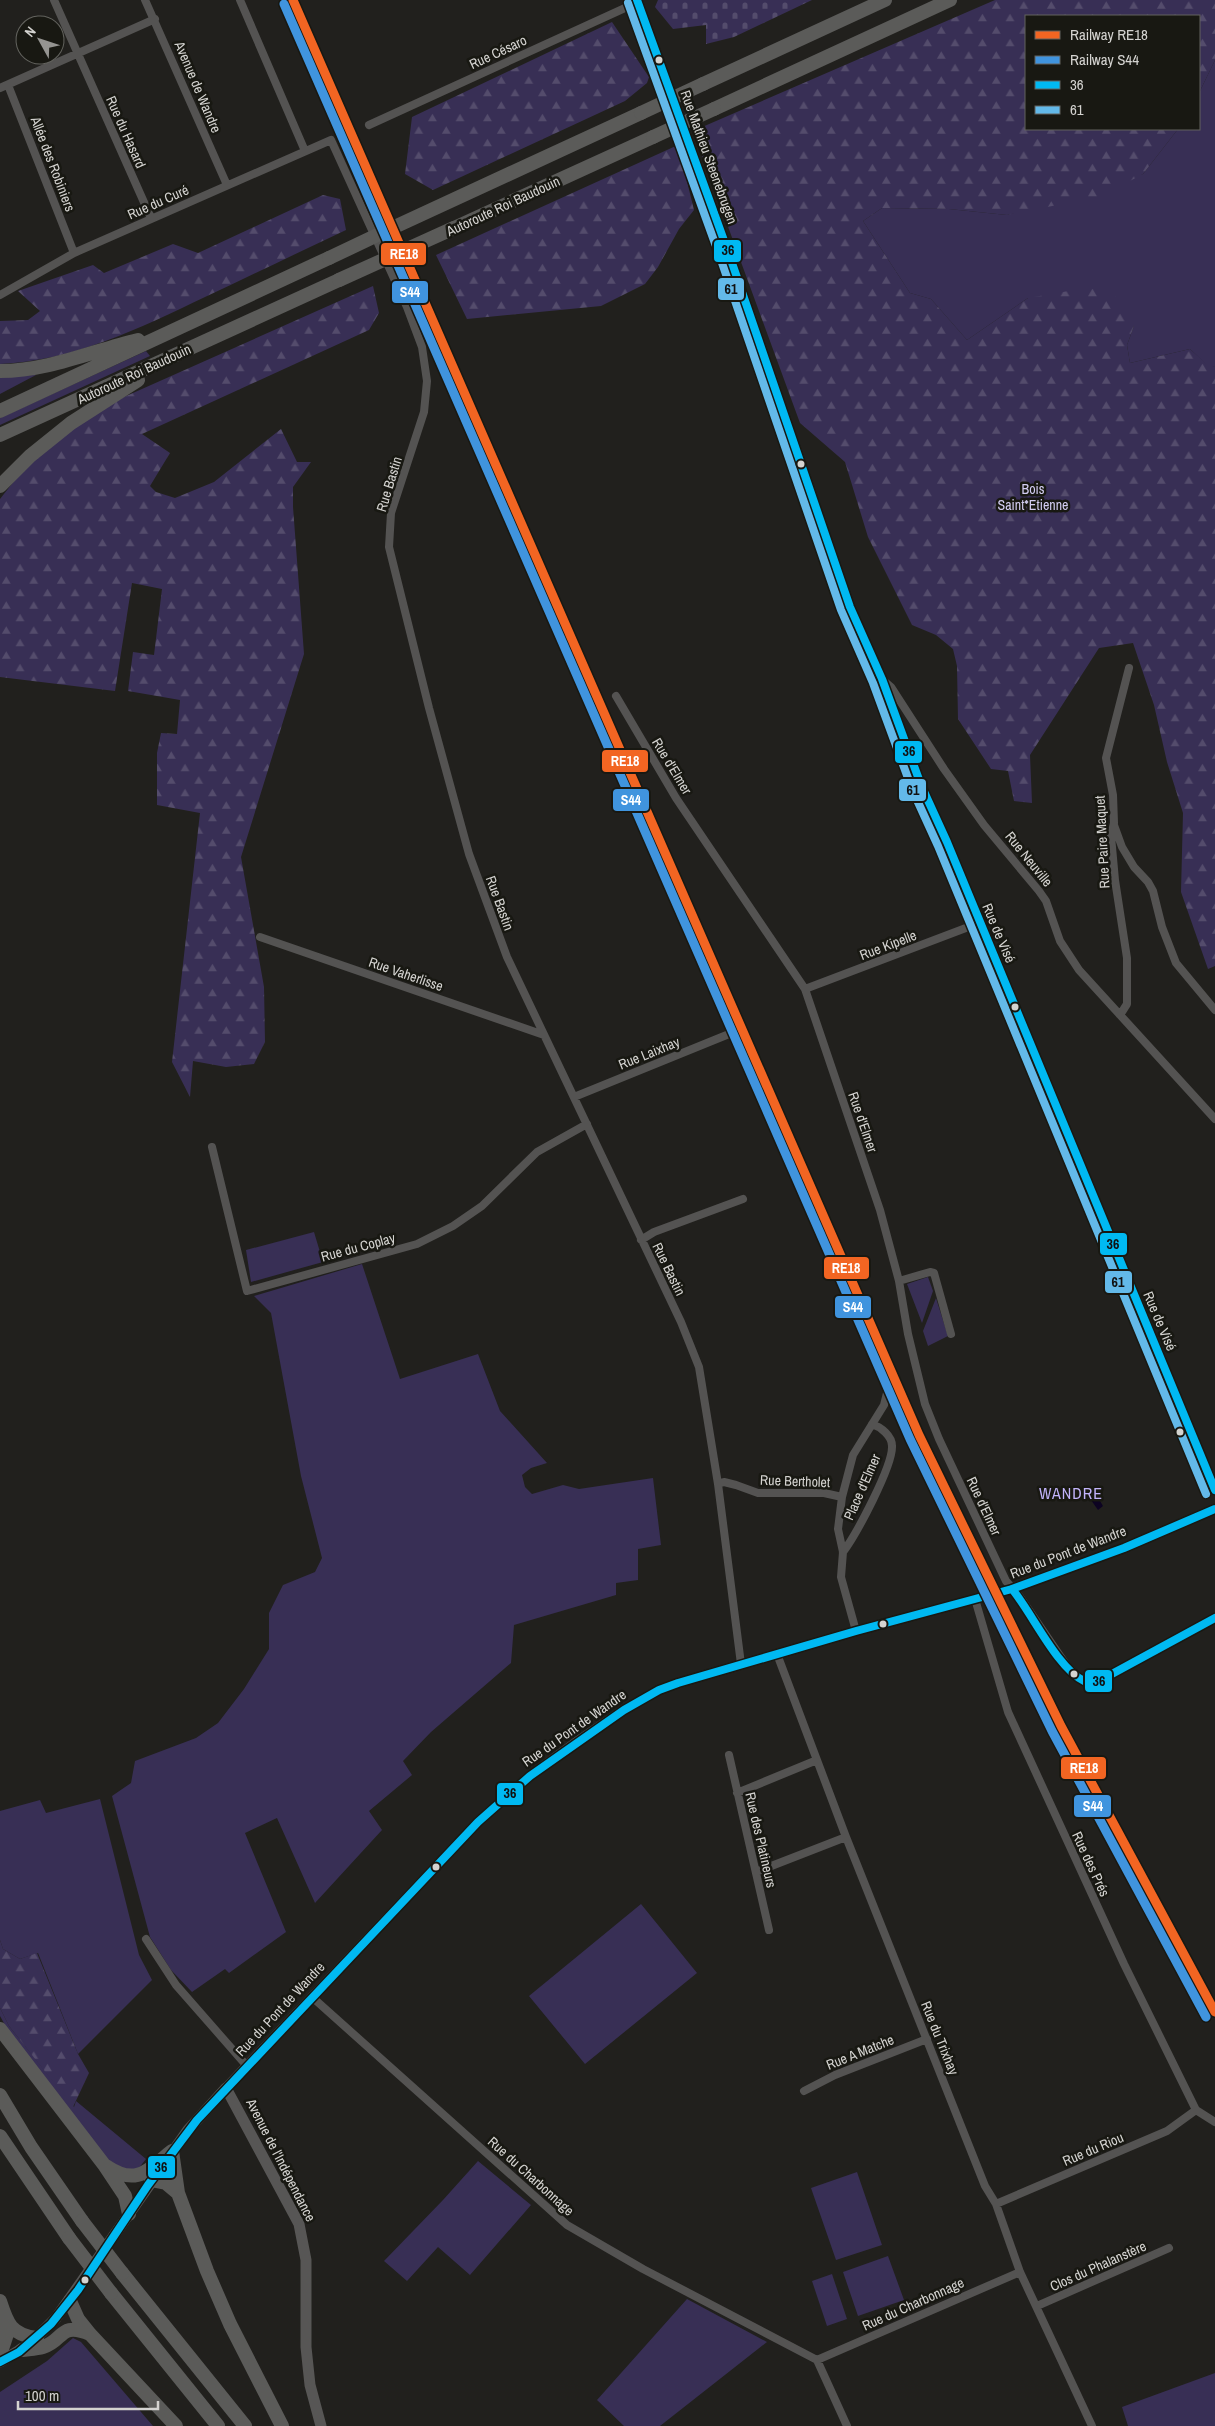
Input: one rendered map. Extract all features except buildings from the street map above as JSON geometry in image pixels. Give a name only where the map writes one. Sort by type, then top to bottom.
[{"type":"highway","name":"Autoroute Roi Baudouin","points":[[0,411],[885,0]]},
{"type":"highway","name":"Autoroute Roi Baudouin","points":[[0,435],[950,0]]},
{"type":"highway","points":[[0,371],[28,369],[63,362],[113,346],[166,334]]},
{"type":"highway","points":[[0,490],[5,481],[30,456],[71,423],[180,353]]},
{"type":"highway","points":[[0,2029],[106,2166],[125,2196],[128,2214]]},
{"type":"highway","points":[[0,2095],[31,2147],[82,2221],[245,2426]]},
{"type":"highway","points":[[0,2136],[69,2238],[218,2426]]},
{"type":"highway","points":[[106,2166],[120,2174],[134,2176],[145,2172],[172,2151],[178,2193],[230,2324],[282,2426]]},
{"type":"highway","points":[[151,2180],[166,2183],[178,2193]]},
{"type":"highway","points":[[0,2301],[7,2322],[6,2337],[0,2355]]},
{"type":"highway","points":[[70,2301],[78,2319],[90,2334],[176,2426]]},
{"type":"highway","points":[[7,2322],[20,2334],[36,2338]]},
{"type":"highway","points":[[22,2350],[44,2347],[68,2330],[76,2329],[90,2334]]},
{"type":"main road","name":"Rue du Pont de Wandre","points":[[0,2362],[22,2350],[36,2338],[70,2301],[172,2151],[188,2130],[226,2088]]},
{"type":"main road","name":"Avenue de l'Indépendance","points":[[226,2088],[299,2224],[306,2260],[306,2347],[310,2385],[321,2426]]},
{"type":"street","name":"Rue du Hasard","points":[[54,0],[151,218]]},
{"type":"street","name":"Avenue de Wandre","points":[[146,0],[227,185]]},
{"type":"street","points":[[240,0],[305,151]]},
{"type":"street","name":"Rue Césaro","points":[[369,125],[638,1]]},
{"type":"street","name":"Rue Mathieu Steenebrugen","points":[[638,1],[727,248],[831,552]]},
{"type":"street","points":[[0,88],[78,55],[155,19]]},
{"type":"street","name":"Allée des Robiniers","points":[[8,85],[74,253]]},
{"type":"street","name":"Rue du Curé","points":[[0,296],[74,253],[331,140]]},
{"type":"street","name":"Rue Bastin","points":[[331,140],[407,307],[422,347],[427,381],[424,412],[391,513],[389,547],[429,708],[469,854],[507,957],[681,1322],[699,1367],[718,1484],[741,1664]]},
{"type":"street","name":"Rue de Visé","points":[[831,552],[850,607],[882,679],[921,785],[947,842],[1215,1490]]},
{"type":"street","name":"Rue Paire Maquet","points":[[1120,1015],[1127,1004],[1129,982],[1128,958],[1115,880],[1112,836],[1114,824],[1113,795],[1106,758],[1128,668]]},
{"type":"street","name":"Rue Neuville","points":[[882,679],[891,687],[944,769],[984,825],[1040,891],[1046,901],[1060,941],[1079,970],[1215,1119]]},
{"type":"street","name":"Rue d'Elmer","points":[[616,696],[676,798],[805,989],[880,1210],[899,1281],[908,1334],[925,1404],[972,1512],[1006,1581],[1020,1597],[1067,1666],[1081,1680],[1090,1683],[1099,1682],[1215,1618]]},
{"type":"street","points":[[1114,824],[1122,847],[1134,867],[1148,882],[1153,891],[1162,927],[1176,963],[1215,1010]]},
{"type":"street","name":"Rue Kipelle","points":[[805,989],[979,923]]},
{"type":"street","name":"Rue Vaherlisse","points":[[260,937],[544,1035]]},
{"type":"street","name":"Rue Laixhay","points":[[574,1097],[734,1032]]},
{"type":"street","name":"Rue du Coplay","points":[[212,1147],[247,1291],[417,1244],[453,1226],[482,1206],[537,1152],[587,1124]]},
{"type":"street","points":[[641,1240],[654,1232],[743,1199]]},
{"type":"street","points":[[899,1281],[934,1272],[952,1334]]},
{"type":"street","points":[[872,1424],[884,1405],[888,1389],[875,1359]]},
{"type":"street","name":"Place d'Elmer","points":[[842,1552],[851,1541],[886,1468],[892,1447],[892,1441],[885,1432],[879,1426],[872,1424],[853,1455],[842,1496],[838,1529],[842,1552],[841,1577],[856,1631]]},
{"type":"street","name":"Rue Bertholet","points":[[718,1484],[724,1482],[758,1493],[824,1493],[842,1496]]},
{"type":"street","name":"Rue du Pont de Wandre","points":[[226,2088],[478,1822],[530,1776],[624,1710],[659,1690],[741,1664],[1012,1589],[1124,1548],[1215,1509]]},
{"type":"street","name":"Rue des Prés","points":[[975,1599],[1008,1712],[1124,1964],[1196,2110]]},
{"type":"street","name":"Rue du Trixhay","points":[[777,1654],[846,1838],[984,2186],[996,2204],[1020,2272],[1092,2426]]},
{"type":"street","name":"Rue des Platineurs","points":[[729,1755],[769,1930]]},
{"type":"street","points":[[737,1793],[818,1760]]},
{"type":"street","points":[[756,1872],[846,1838]]},
{"type":"street","points":[[146,1939],[176,1986],[247,2066]]},
{"type":"street","name":"Rue du Charbonnage","points":[[312,1997],[567,2225],[643,2268],[817,2360],[1020,2272]]},
{"type":"street","name":"Rue A Matche","points":[[804,2091],[834,2075],[927,2039]]},
{"type":"street","points":[[1196,2110],[1215,2122]]},
{"type":"street","name":"Rue du Riou","points":[[996,2204],[1167,2131],[1196,2110]]},
{"type":"street","name":"Clos du Phalanstère","points":[[1037,2306],[1169,2248]]},
{"type":"street","points":[[817,2360],[847,2426]]},
{"type":"green space","points":[[658,0],[812,0],[734,37],[706,44],[706,25],[673,29],[655,7]]},
{"type":"green space","name":"Bois Saint*Etienne","points":[[995,0],[1215,0],[1215,60],[1200,91],[1200,15],[1025,15],[1025,130],[1177,130],[1143,174],[1102,196],[1007,215],[949,209],[882,208],[863,221],[910,293],[931,299],[967,340],[1028,298],[1086,288],[1110,291],[1131,311],[1134,326],[1127,345],[1130,363],[1190,349],[1210,367],[1215,366],[1215,966],[1208,969],[1181,892],[1183,813],[1167,762],[1154,705],[1133,643],[1099,648],[1030,755],[1032,803],[1014,801],[1008,771],[991,769],[958,719],[957,666],[953,649],[936,635],[912,625],[868,537],[845,462],[800,423],[693,131]]},
{"type":"green space","points":[[612,22],[649,77],[647,83],[625,101],[433,190],[405,174],[412,117]]},
{"type":"green space","points":[[1215,60],[1215,366],[1210,368],[1190,349],[1130,363],[1127,345],[1134,326],[1028,298],[967,340],[931,299],[910,293],[863,221],[882,208],[949,209],[1007,215],[1143,174],[1177,130],[1200,130],[1200,91]]},
{"type":"green space","points":[[678,145],[694,210],[679,229],[658,267],[645,284],[601,306],[467,319],[436,255]]},
{"type":"green space","points":[[323,195],[340,199],[346,230],[156,320],[106,341],[54,357],[0,364],[0,321],[28,320],[40,311],[18,291],[93,265],[104,273],[173,244],[198,253]]},
{"type":"green space","points":[[373,286],[379,313],[369,330],[142,434],[170,453],[150,486],[156,492],[175,498],[214,482],[281,429],[297,462],[311,462],[293,487],[304,654],[241,857],[264,987],[265,1042],[254,1064],[226,1067],[193,1061],[190,1097],[172,1062],[200,813],[157,805],[157,753],[161,733],[177,734],[180,700],[128,691],[133,652],[154,655],[162,589],[132,583],[115,691],[0,677],[0,499],[22,471],[79,422],[124,397]]},
{"type":"green space","points":[[146,351],[150,356],[0,425],[0,418]]},
{"type":"green space","points":[[36,375],[0,394],[0,376]]},
{"type":"green space","points":[[314,1232],[323,1262],[251,1282],[246,1250]]},
{"type":"green space","points":[[362,1264],[400,1379],[478,1354],[500,1411],[547,1463],[531,1468],[522,1475],[525,1487],[532,1494],[563,1485],[579,1489],[653,1478],[661,1545],[638,1549],[638,1580],[616,1583],[616,1595],[514,1625],[511,1663],[431,1732],[403,1761],[412,1775],[369,1811],[382,1830],[315,1903],[277,1818],[245,1833],[286,1932],[229,1973],[225,1969],[192,1992],[171,1970],[150,1937],[112,1796],[131,1783],[135,1761],[196,1738],[218,1723],[244,1689],[269,1649],[269,1613],[283,1585],[315,1572],[322,1558],[301,1476],[271,1313],[254,1296]]},
{"type":"green space","points":[[928,1277],[933,1291],[922,1323],[907,1284]]},
{"type":"green space","points":[[936,1298],[948,1336],[928,1346],[923,1331]]},
{"type":"green space","points":[[100,1799],[139,1955],[152,1980],[78,2054],[38,1953],[20,1959],[3,1949],[0,1940],[0,1811],[40,1800],[46,1813]]},
{"type":"green space","points":[[641,1904],[697,1973],[585,2064],[529,1996]]},
{"type":"green space","points":[[0,1940],[3,1949],[20,1959],[37,1953],[78,2054],[89,2073],[73,2107],[9,2026],[0,2008]]},
{"type":"green space","points":[[0,2008],[9,2026],[74,2107],[76,2101],[146,2159],[134,2174],[111,2165],[10,2034],[0,2016]]},
{"type":"green space","points":[[478,2161],[531,2205],[470,2275],[438,2247],[407,2281],[384,2261]]},
{"type":"green space","points":[[857,2172],[882,2245],[836,2260],[811,2188]]},
{"type":"green space","points":[[888,2256],[904,2300],[858,2316],[843,2272]]},
{"type":"green space","points":[[832,2274],[847,2319],[827,2326],[812,2281]]},
{"type":"green space","points":[[687,2299],[767,2342],[660,2426],[624,2426],[597,2400]]},
{"type":"green space","points":[[73,2338],[81,2342],[153,2426],[0,2426],[0,2392],[47,2361]]},
{"type":"green space","points":[[1215,2373],[1215,2426],[1128,2426],[1122,2407]]},
{"type":"shaded area","points":[[1097,1496],[1103,1506],[1098,1510],[1091,1500]]},
{"type":"rail line","name":"RE18","points":[[293,0],[919,1435],[1061,1726],[1215,2012]]},
{"type":"rail line","name":"S44","points":[[284,4],[910,1439],[1052,1731],[1206,2017]]},
{"type":"transit line","name":"36","points":[[637,0],[730,257],[850,607],[882,679],[921,785],[947,842],[1215,1490]]},
{"type":"transit line","name":"61","points":[[628,3],[721,260],[841,610],[873,683],[912,789],[938,846],[1206,1494]]},
{"type":"transit line","name":"36","points":[[0,2362],[19,2352],[51,2324],[78,2290],[148,2185],[197,2120],[478,1822],[530,1776],[624,1710],[659,1690],[678,1683],[856,1631],[1012,1589],[1124,1548],[1215,1509]]},
{"type":"transit line","name":"36","points":[[1012,1589],[1064,1665],[1074,1674],[1088,1682],[1099,1681],[1215,1618]]},
{"type":"district","name":"WANDRE","points":[[1071,1493]]}]
